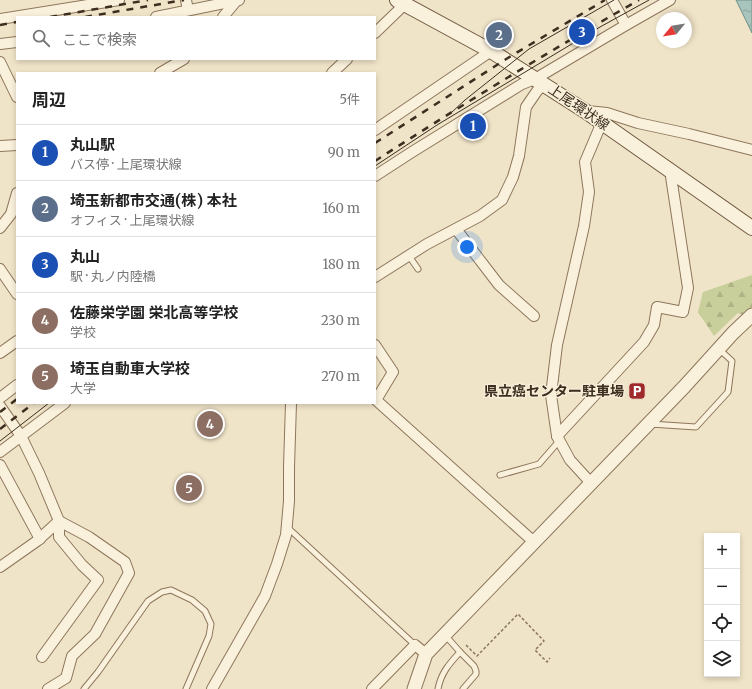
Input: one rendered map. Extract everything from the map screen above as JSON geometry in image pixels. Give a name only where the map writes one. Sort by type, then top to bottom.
[{"type":"main road","name":"上尾環状線","points":[[401,2],[491,51],[540,81],[602,122],[752,228]]},
{"type":"street","points":[[19,16],[119,0]]},
{"type":"street","points":[[186,0],[188,10]]},
{"type":"street","points":[[161,16],[238,0]]},
{"type":"street","points":[[224,16],[238,0]]},
{"type":"street","points":[[612,0],[624,21]]},
{"type":"street","points":[[376,175],[522,84],[540,81],[624,21],[670,0]]},
{"type":"street","points":[[376,32],[401,2]]},
{"type":"street","points":[[0,19],[16,16]]},
{"type":"street","points":[[0,44],[16,42]]},
{"type":"street","points":[[376,129],[491,51]]},
{"type":"street","points":[[162,72],[182,60]]},
{"type":"street","points":[[333,72],[346,60]]},
{"type":"street","points":[[0,62],[16,95]]},
{"type":"street","points":[[376,276],[427,244],[480,216],[502,200],[513,177],[519,156],[526,107],[537,91],[540,81]]},
{"type":"street","points":[[585,111],[606,113],[638,123],[752,150]]},
{"type":"street","points":[[591,483],[570,460],[558,438],[551,395],[557,344],[584,226],[588,199],[589,192],[585,162],[602,122]]},
{"type":"street","points":[[0,146],[16,145]]},
{"type":"street","points":[[558,438],[644,342],[654,325],[657,307],[683,312],[688,288],[670,170]]},
{"type":"street","points":[[0,228],[11,214],[15,212]]},
{"type":"street","points":[[456,229],[499,285],[534,316]]},
{"type":"street","points":[[0,269],[16,293]]},
{"type":"street","points":[[414,689],[426,654],[752,315]]},
{"type":"street","points":[[0,353],[16,343]]},
{"type":"street","points":[[376,346],[393,372],[376,400],[534,542]]},
{"type":"street","points":[[0,398],[16,386]]},
{"type":"street","points":[[0,452],[64,404]]},
{"type":"street","points":[[212,689],[264,596],[286,535],[289,501],[291,404]]},
{"type":"street","points":[[0,406],[21,436],[39,473],[59,521],[59,537],[82,565],[98,580],[42,657]]},
{"type":"street","points":[[0,465],[40,539]]},
{"type":"street","points":[[0,567],[40,539],[59,521]]},
{"type":"street","points":[[48,689],[66,678],[72,656],[95,634],[129,573],[125,562],[89,537],[59,521]]},
{"type":"street","points":[[372,689],[415,645],[426,654]]},
{"type":"lane","points":[[409,256],[418,269]]},
{"type":"lane","points":[[648,424],[696,427],[728,392],[732,361],[719,349]]},
{"type":"lane","points":[[500,475],[539,464],[558,438]]},
{"type":"lane","points":[[286,526],[415,645]]},
{"type":"lane","points":[[84,689],[98,672],[148,601],[162,592],[171,590],[192,600],[205,611],[211,624],[210,636],[186,689]]},
{"type":"lane","points":[[445,634],[474,666],[476,671],[476,674],[463,689]]},
{"type":"lane","points":[[438,689],[439,682],[445,668],[460,652]]},
{"type":"path","points":[[466,645],[477,656],[518,614],[544,640],[535,650],[547,662],[550,658]]},
{"type":"green space","points":[[752,275],[752,319],[738,313],[714,336],[698,312],[703,292]]},
{"type":"water","points":[[736,0],[752,0],[752,33]]},
{"type":"tram line","points":[[452,112],[529,49],[614,0]]},
{"type":"tram line","points":[[376,165],[437,125],[600,27],[649,0]]},
{"type":"tram line","points":[[0,441],[48,404]]},
{"type":"railway","points":[[56,16],[148,0]]},
{"type":"railway","points":[[91,16],[184,0]]},
{"type":"railway","points":[[376,142],[511,56],[605,0]]},
{"type":"railway","points":[[376,160],[440,119],[639,0]]},
{"type":"railway","points":[[0,25],[16,22]]},
{"type":"railway","points":[[0,412],[16,400]]},
{"type":"railway","points":[[0,429],[33,404]]},
{"type":"place","name":"丸山","points":[[582,32]]},
{"type":"place","name":"埼玉新都市交通(株) 本社","points":[[499,35]]},
{"type":"place","name":"丸山駅","points":[[473,126]]},
{"type":"place","name":"県立癌センター駐車場","points":[[637,391]]},
{"type":"place","name":"佐藤栄学園 栄北高等学校","points":[[210,424]]},
{"type":"place","name":"埼玉自動車大学校","points":[[189,488]]}]
